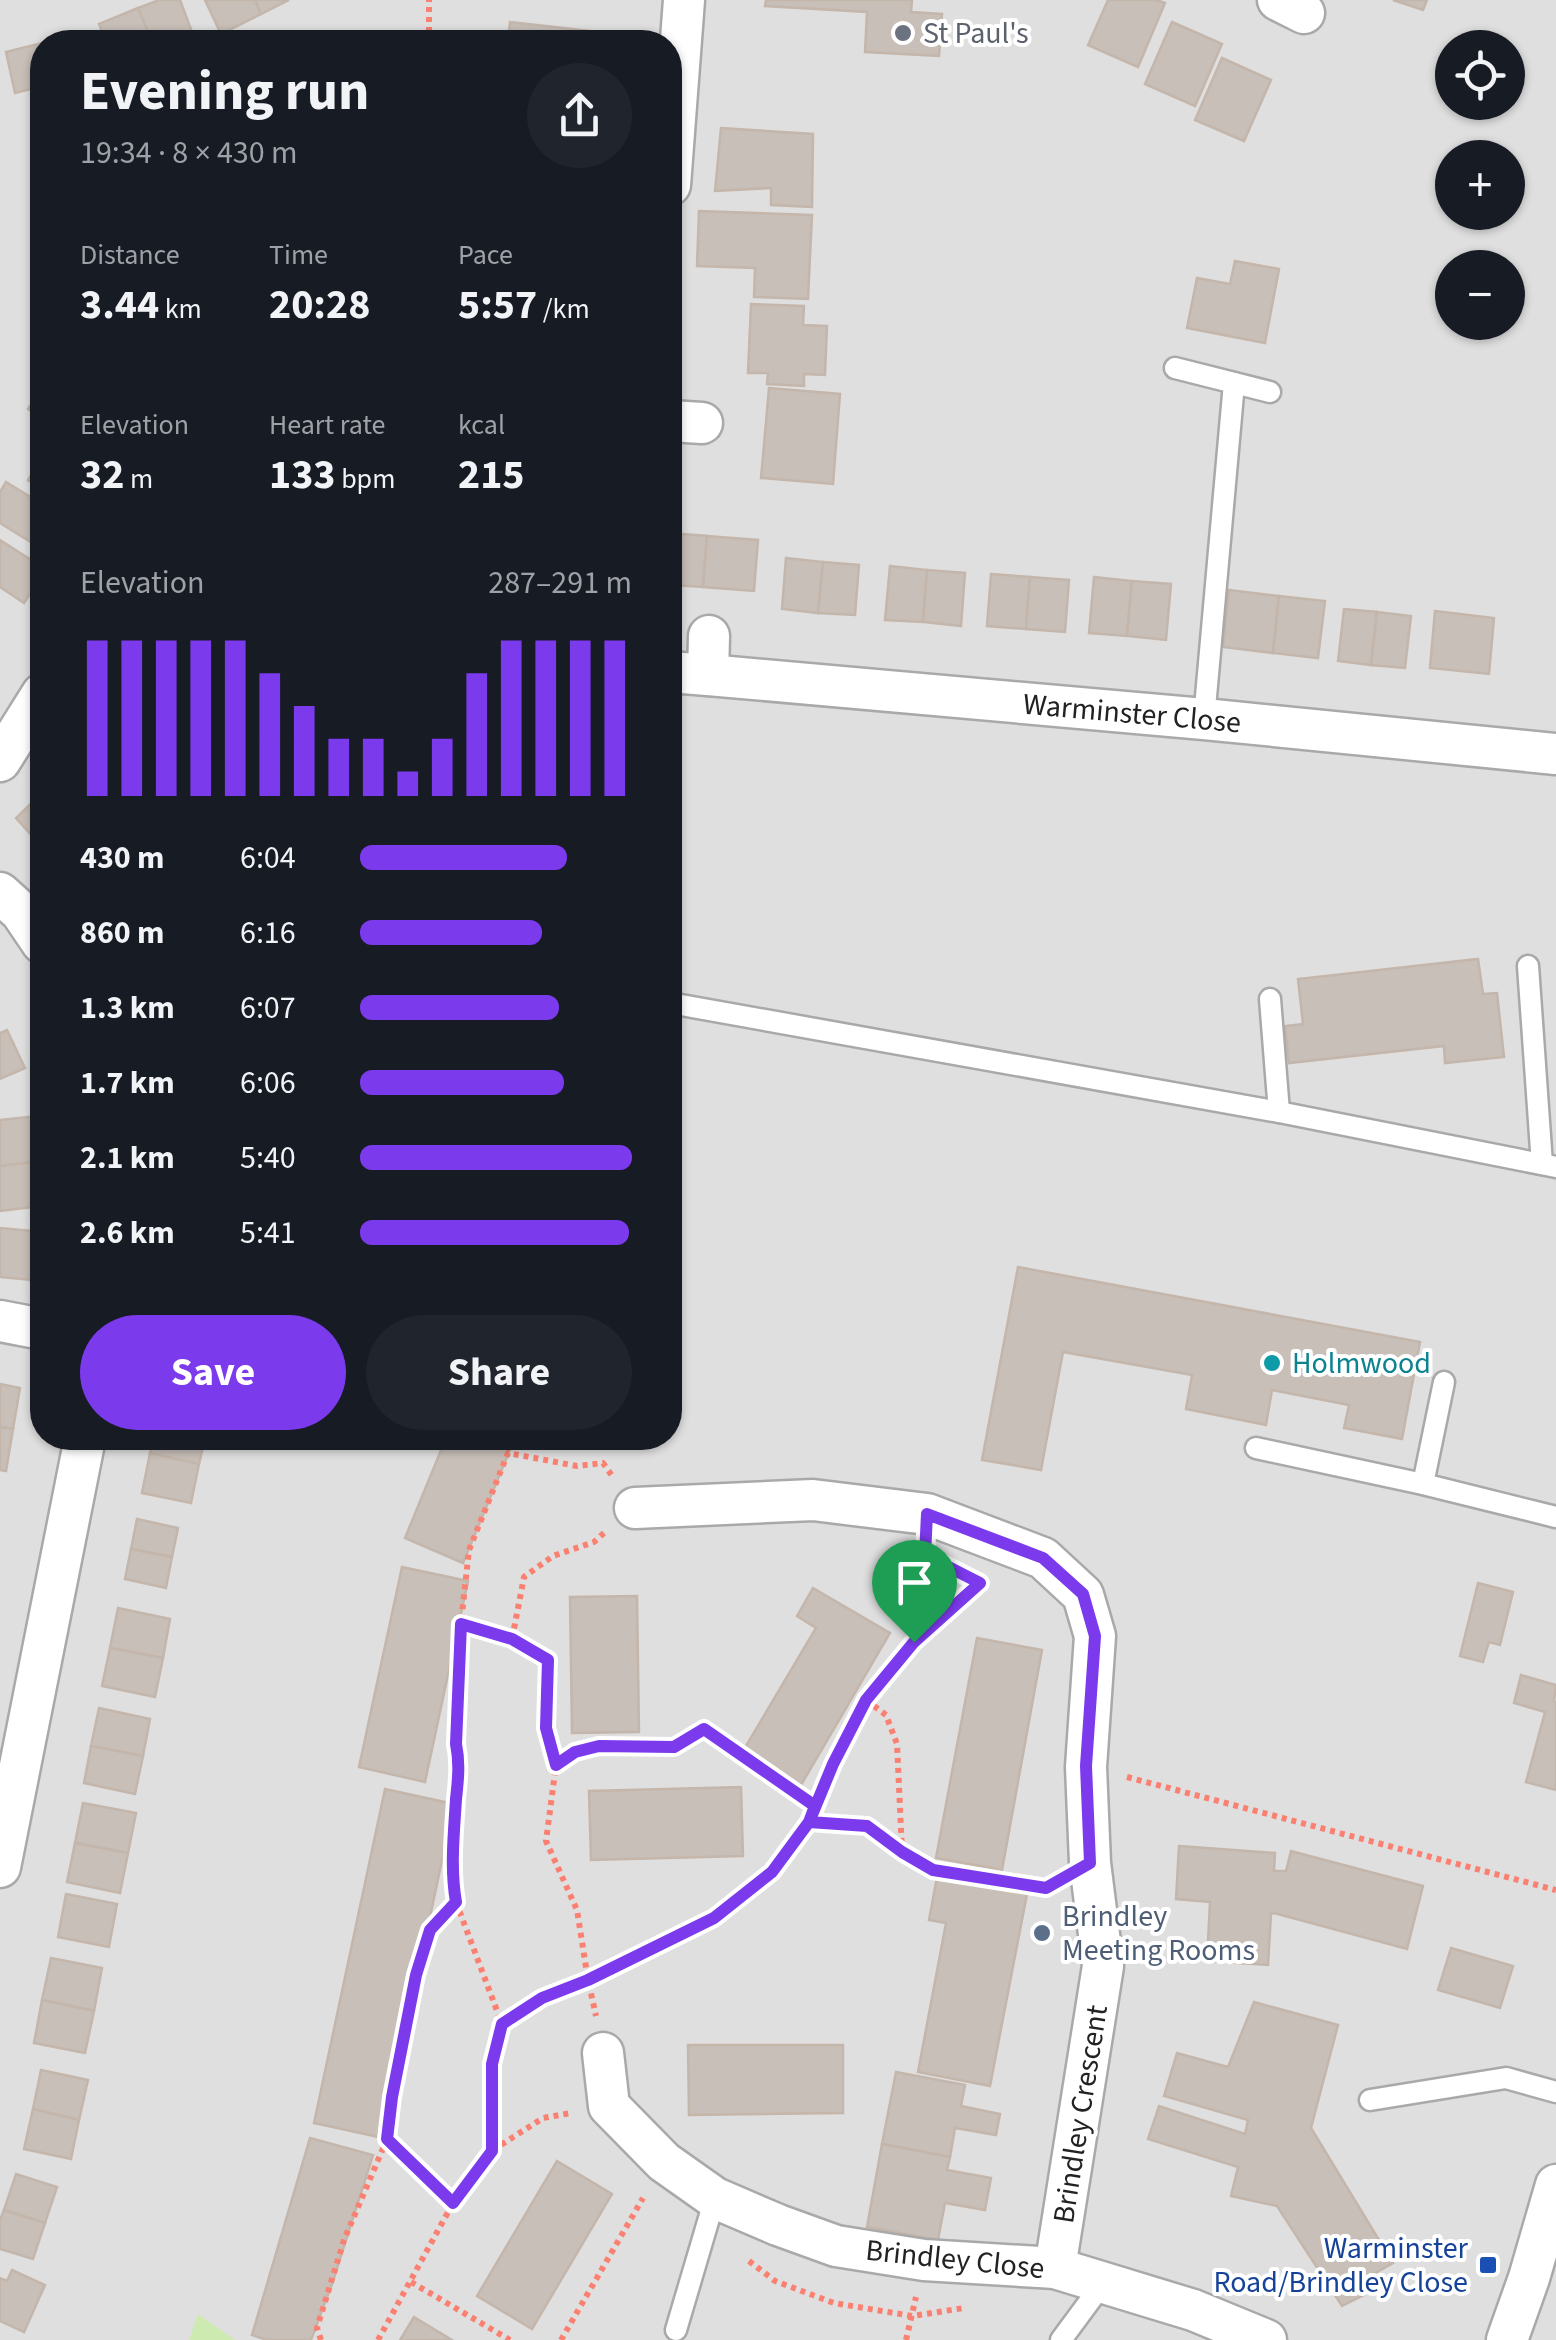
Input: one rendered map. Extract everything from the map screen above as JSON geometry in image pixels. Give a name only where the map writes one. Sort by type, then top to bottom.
[{"type":"street","points":[[682,30],[684,0]]},
{"type":"street","name":"Warminster Close","points":[[709,636],[689,674],[1556,754]]},
{"type":"street","points":[[0,761],[30,713]]},
{"type":"street","points":[[0,893],[30,925]]},
{"type":"street","points":[[0,1320],[30,1326]]},
{"type":"street","points":[[0,1867],[83,1450]]},
{"type":"street","name":"Brindley Crescent","points":[[635,1508],[814,1500],[927,1514],[1043,1558],[1083,1594],[1095,1636],[1086,1766],[1090,1863],[1104,1966],[1055,2268]]},
{"type":"street","points":[[603,2053],[609,2106]]},
{"type":"street","name":"Brindley Close","points":[[609,2106],[664,2162],[716,2198],[836,2246],[924,2260],[1055,2268],[1193,2310],[1266,2340]]},
{"type":"street","points":[[1507,2340],[1556,2185]]},
{"type":"lane","points":[[1175,368],[1270,392]]},
{"type":"lane","points":[[1204,719],[1234,383]]},
{"type":"lane","points":[[682,1005],[1279,1112],[1549,1165],[1528,966]]},
{"type":"lane","points":[[1270,1000],[1279,1112]]},
{"type":"lane","points":[[1423,1484],[1444,1382]]},
{"type":"lane","points":[[1256,1448],[1556,1516]]},
{"type":"lane","points":[[1370,2100],[1506,2078],[1556,2092]]},
{"type":"lane","points":[[676,2330],[716,2198]]},
{"type":"lane","points":[[1060,2340],[1103,2283]]},
{"type":"path","points":[[428,30],[429,0]]},
{"type":"path","points":[[492,2151],[492,2064],[502,2024],[453,1886],[461,1624],[469,1550],[508,1454],[577,1466]]},
{"type":"path","points":[[512,1639],[524,1577],[553,1556],[594,1542],[635,1508]]},
{"type":"path","points":[[502,2024],[542,1998],[588,1980],[714,1918],[772,1872],[809,1822],[866,1700],[914,1642],[980,1583],[966,1576]]},
{"type":"path","points":[[461,1624],[512,1639],[548,1660],[546,1728],[556,1765],[546,1842],[577,1910],[588,1980]]},
{"type":"path","points":[[866,1700],[886,1715],[897,1744],[902,1852]]},
{"type":"path","points":[[556,1765],[575,1752],[599,1746],[674,1747],[704,1729],[815,1806]]},
{"type":"path","points":[[1086,1766],[1556,1890]]},
{"type":"path","points":[[809,1822],[867,1826],[933,1870],[1046,1888],[1090,1863]]},
{"type":"path","points":[[322,2340],[317,2328],[344,2240],[387,2139],[416,1975],[430,1930],[456,1902]]},
{"type":"path","points":[[378,2340],[453,2203],[492,2151],[543,2118],[609,2106]]},
{"type":"path","points":[[387,2139],[453,2203]]},
{"type":"path","points":[[561,2340],[664,2162]]},
{"type":"path","points":[[411,2282],[510,2340]]},
{"type":"shaded area","points":[[0,0],[1556,0],[1556,2340],[0,2340]]},
{"type":"green space","points":[[198,2314],[235,2340],[189,2340]]},
{"type":"building","points":[[159,0],[180,0],[191,30],[147,30],[138,8]]},
{"type":"building","points":[[205,0],[255,0],[261,14],[229,30],[219,30]]},
{"type":"building","points":[[255,0],[289,0],[261,14]]},
{"type":"building","name":"St Paul's","points":[[766,0],[912,0],[911,12],[942,14],[939,56],[865,52],[867,12],[765,6]]},
{"type":"building","points":[[1108,0],[1165,3],[1138,67],[1088,45]]},
{"type":"building","points":[[1393,0],[1427,0],[1423,10]]},
{"type":"building","points":[[138,8],[147,30],[101,30],[99,24]]},
{"type":"building","points":[[510,22],[582,30],[509,30]]},
{"type":"building","points":[[1172,22],[1222,44],[1195,106],[1145,84]]},
{"type":"building","points":[[30,46],[30,89],[15,93],[6,52]]},
{"type":"building","points":[[1222,58],[1271,80],[1244,141],[1195,120]]},
{"type":"building","points":[[721,128],[813,134],[812,207],[771,205],[771,188],[715,191]]},
{"type":"building","points":[[699,211],[812,215],[808,299],[754,297],[755,268],[697,266]]},
{"type":"building","points":[[1235,261],[1279,269],[1265,343],[1187,328],[1197,278],[1230,284]]},
{"type":"building","points":[[751,304],[804,306],[803,325],[827,326],[825,375],[804,374],[804,386],[767,384],[768,373],[748,373]]},
{"type":"building","points":[[769,388],[840,394],[833,484],[761,478]]},
{"type":"building","points":[[6,482],[30,497],[30,542],[0,523],[0,492]]},
{"type":"building","points":[[682,534],[707,536],[703,587],[682,586]]},
{"type":"building","points":[[707,536],[758,540],[754,591],[703,587]]},
{"type":"building","points":[[0,540],[30,559],[30,594],[24,603],[0,587]]},
{"type":"building","points":[[786,558],[823,562],[818,613],[782,609]]},
{"type":"building","points":[[823,562],[859,565],[855,615],[818,613]]},
{"type":"building","points":[[890,566],[927,570],[923,622],[885,620]]},
{"type":"building","points":[[927,570],[965,573],[961,626],[923,622]]},
{"type":"building","points":[[991,574],[1030,577],[1026,629],[987,626]]},
{"type":"building","points":[[1030,577],[1069,580],[1065,632],[1026,629]]},
{"type":"building","points":[[1094,577],[1132,581],[1127,636],[1089,633]]},
{"type":"building","points":[[1132,581],[1171,584],[1166,640],[1127,636]]},
{"type":"building","points":[[1229,590],[1279,596],[1273,653],[1223,647]]},
{"type":"building","points":[[1279,596],[1325,601],[1318,658],[1273,653]]},
{"type":"building","points":[[1344,609],[1377,612],[1371,665],[1338,661]]},
{"type":"building","points":[[1435,611],[1494,618],[1489,674],[1430,668]]},
{"type":"building","points":[[1377,612],[1411,616],[1405,668],[1371,665]]},
{"type":"building","points":[[30,805],[30,834],[16,818]]},
{"type":"building","points":[[1478,959],[1483,994],[1497,993],[1504,1057],[1445,1063],[1444,1046],[1289,1063],[1285,1026],[1303,1024],[1298,979]]},
{"type":"building","points":[[7,1030],[25,1068],[0,1079],[0,1033]]},
{"type":"building","points":[[30,1117],[30,1162],[0,1166],[0,1120]]},
{"type":"building","points":[[30,1162],[30,1207],[0,1211],[0,1166]]},
{"type":"building","points":[[0,1228],[30,1231],[30,1280],[0,1277]]},
{"type":"building","name":"Holmwood","points":[[1018,1267],[1420,1342],[1402,1439],[1344,1428],[1349,1405],[1272,1390],[1266,1425],[1186,1409],[1192,1375],[1063,1352],[1041,1470],[982,1460]]},
{"type":"building","points":[[0,1384],[20,1388],[13,1429],[0,1427]]},
{"type":"building","points":[[0,1427],[13,1429],[6,1471],[0,1470]]},
{"type":"building","points":[[151,1450],[202,1450],[199,1464],[150,1453]]},
{"type":"building","points":[[441,1450],[510,1450],[463,1563],[405,1538]]},
{"type":"building","points":[[150,1453],[199,1464],[191,1503],[142,1493]]},
{"type":"building","points":[[137,1519],[178,1528],[172,1557],[131,1549]]},
{"type":"building","points":[[131,1549],[172,1557],[166,1588],[125,1579]]},
{"type":"building","points":[[402,1567],[468,1581],[425,1782],[359,1767]]},
{"type":"building","points":[[1478,1583],[1513,1592],[1500,1645],[1489,1642],[1483,1662],[1460,1656]]},
{"type":"building","points":[[813,1588],[890,1633],[801,1785],[743,1751],[816,1628],[797,1616]]},
{"type":"building","points":[[637,1596],[639,1732],[572,1733],[570,1597]]},
{"type":"building","points":[[118,1608],[170,1619],[163,1658],[110,1648]]},
{"type":"building","points":[[977,1638],[1042,1650],[1002,1870],[936,1858]]},
{"type":"building","points":[[110,1648],[163,1658],[155,1697],[102,1686]]},
{"type":"building","points":[[1521,1675],[1556,1685],[1556,1790],[1526,1782],[1545,1712],[1514,1703]]},
{"type":"building","points":[[99,1708],[150,1719],[143,1756],[91,1746]]},
{"type":"building","points":[[91,1746],[143,1756],[135,1794],[84,1783]]},
{"type":"building","points":[[741,1787],[743,1856],[591,1860],[589,1791]]},
{"type":"building","points":[[385,1789],[454,1804],[383,2138],[314,2123]]},
{"type":"building","points":[[83,1803],[136,1813],[128,1853],[75,1843]]},
{"type":"building","points":[[75,1843],[128,1853],[120,1893],[67,1882]]},
{"type":"building","points":[[1179,1846],[1275,1853],[1274,1871],[1286,1871],[1291,1851],[1423,1886],[1407,1949],[1274,1913],[1268,1965],[1207,1961],[1210,1902],[1176,1899]]},
{"type":"building","points":[[937,1877],[1027,1894],[990,2086],[918,2072],[946,1923],[929,1920]]},
{"type":"building","points":[[66,1894],[117,1904],[109,1947],[58,1937]]},
{"type":"building","points":[[1451,1948],[1513,1966],[1500,2008],[1438,1990]]},
{"type":"building","points":[[51,1958],[102,1968],[94,2011],[42,2000]]},
{"type":"building","points":[[42,2000],[94,2011],[85,2053],[34,2043]]},
{"type":"building","points":[[1254,2002],[1338,2025],[1311,2128],[1393,2263],[1372,2275],[1380,2287],[1342,2306],[1277,2206],[1231,2196],[1238,2167],[1148,2139],[1159,2106],[1245,2134],[1248,2120],[1164,2096],[1177,2053],[1228,2067]]},
{"type":"building","points":[[688,2045],[843,2045],[843,2113],[689,2115]]},
{"type":"building","points":[[41,2070],[88,2080],[79,2120],[33,2109]]},
{"type":"building","points":[[896,2072],[965,2085],[961,2106],[1000,2114],[996,2135],[955,2128],[950,2157],[882,2144]]},
{"type":"building","points":[[33,2109],[79,2120],[71,2159],[24,2149]]},
{"type":"building","points":[[310,2138],[373,2155],[311,2340],[267,2340],[252,2335]]},
{"type":"building","points":[[882,2144],[950,2157],[947,2170],[991,2178],[985,2210],[945,2203],[938,2240],[867,2227]]},
{"type":"building","points":[[557,2161],[612,2194],[532,2329],[477,2296]]},
{"type":"building","points":[[16,2174],[57,2187],[45,2223],[4,2210]]},
{"type":"building","points":[[4,2210],[45,2223],[33,2259],[0,2249]]},
{"type":"building","points":[[12,2270],[45,2285],[24,2332],[0,2321],[0,2278],[7,2281]]},
{"type":"building","points":[[414,2317],[452,2340],[400,2340]]},
{"type":"place","name":"St Paul's","points":[[903,33]]},
{"type":"place","name":"Holmwood","points":[[1272,1363]]},
{"type":"place","name":"Brindley Meeting Rooms","points":[[1042,1933]]},
{"type":"place","name":"Warminster Road/Brindley Close","points":[[1488,2265]]},
{"type":"route","points":[[914,1642],[866,1700],[809,1822],[772,1872],[714,1918],[588,1980],[542,1998],[502,2024],[492,2064],[492,2151],[453,2203],[387,2139],[416,1975],[430,1930],[456,1902],[453,1846],[461,1624],[512,1639],[548,1660],[546,1728],[556,1765],[575,1752],[599,1746],[674,1747],[704,1729],[815,1806],[809,1822],[867,1826],[933,1870],[1046,1888],[1090,1863],[1086,1766],[1095,1636],[1083,1594],[1043,1558],[927,1514],[925,1555],[980,1583],[914,1642]]}]
